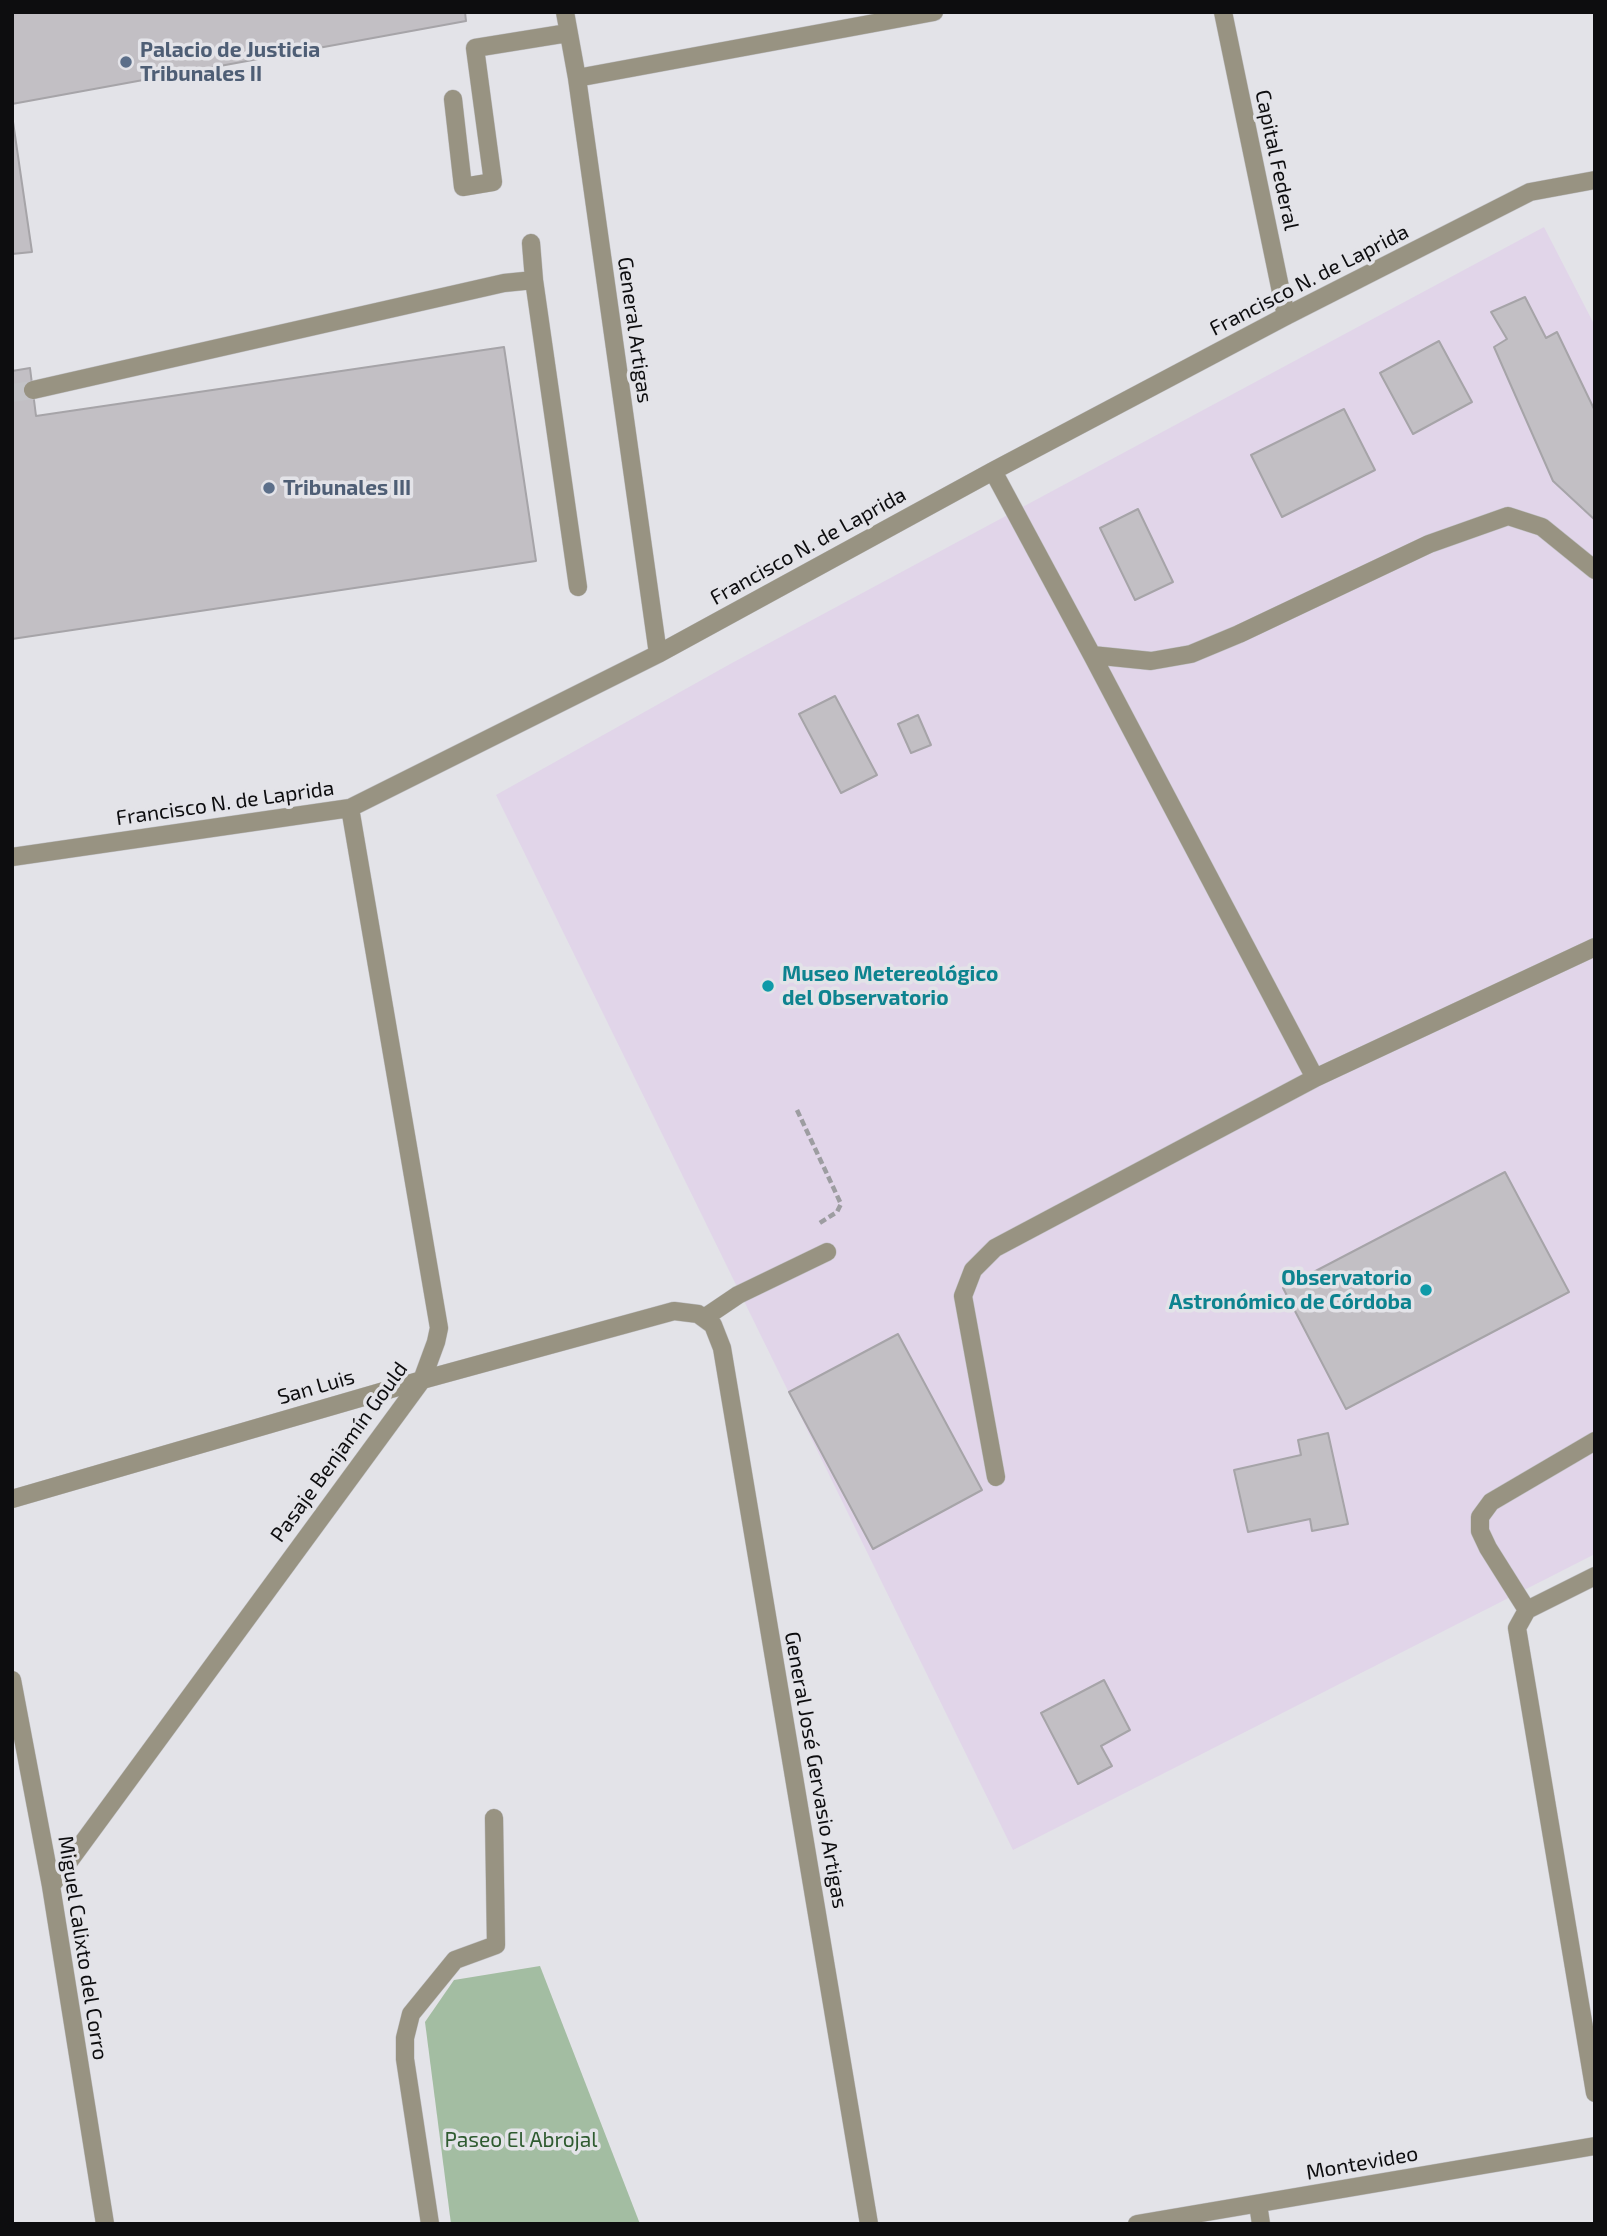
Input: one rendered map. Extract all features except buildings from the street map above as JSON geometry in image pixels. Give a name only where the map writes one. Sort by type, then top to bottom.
[{"type":"street","name":"General Artigas","points":[[565,12],[577,78],[658,654]]},
{"type":"street","points":[[577,78],[934,12]]},
{"type":"street","name":"Capital Federal","points":[[1223,12],[1286,316]]},
{"type":"street","points":[[453,99],[463,187],[493,182],[475,48],[568,33]]},
{"type":"street","name":"Francisco N. de Laprida","points":[[12,857],[350,808],[658,654],[993,471],[1286,316],[1530,192],[1595,180]]},
{"type":"street","points":[[531,243],[578,587]]},
{"type":"street","points":[[33,390],[491,286],[534,280]]},
{"type":"street","points":[[993,471],[1093,655],[1315,1078]]},
{"type":"street","points":[[1093,655],[1152,661],[1191,654],[1429,544],[1507,516],[1542,527],[1595,570]]},
{"type":"street","name":"Pasaje Benjamín Gould","points":[[51,1886],[422,1380],[436,1342],[439,1328],[350,808]]},
{"type":"street","points":[[996,1477],[963,1296],[973,1270],[995,1248],[1315,1078],[1595,947]]},
{"type":"street","points":[[709,1322],[738,1295],[827,1252]]},
{"type":"street","name":"San Luis","points":[[12,1499],[422,1380],[674,1311],[698,1314],[709,1322]]},
{"type":"street","name":"General José Gervasio Artigas","points":[[709,1322],[722,1348],[869,2224]]},
{"type":"street","points":[[1527,1611],[1488,1548],[1480,1531],[1480,1517],[1491,1502],[1595,1441]]},
{"type":"street","points":[[1595,1576],[1527,1611],[1517,1628],[1595,2093]]},
{"type":"street","name":"Miguel Calixto del Corro","points":[[12,1680],[51,1886],[105,2224]]},
{"type":"street","points":[[430,2224],[405,2059],[405,2038],[411,2014],[456,1960],[496,1945],[494,1818]]},
{"type":"street","name":"Montevideo","points":[[1137,2224],[1595,2146]]},
{"type":"street","points":[[1258,2204],[1261,2224]]},
{"type":"path","points":[[797,1110],[841,1205],[837,1212],[816,1226]]},
{"type":"shaded area","points":[[1544,227],[1595,326],[1595,1554],[1013,1850],[496,795],[732,663]]},
{"type":"green space","name":"Paseo El Abrojal","points":[[540,1966],[640,2224],[451,2224],[425,2022],[454,1980]]},
{"type":"tunnel","points":[[12,393],[33,390]]},
{"type":"place","name":"Palacio de Justicia Tribunales II","points":[[126,62]]},
{"type":"place","name":"Tribunales III","points":[[269,488]]},
{"type":"place","name":"Museo Metereológico del Observatorio","points":[[768,986]]},
{"type":"place","name":"Observatorio Astronómico de Córdoba","points":[[1426,1290]]}]
